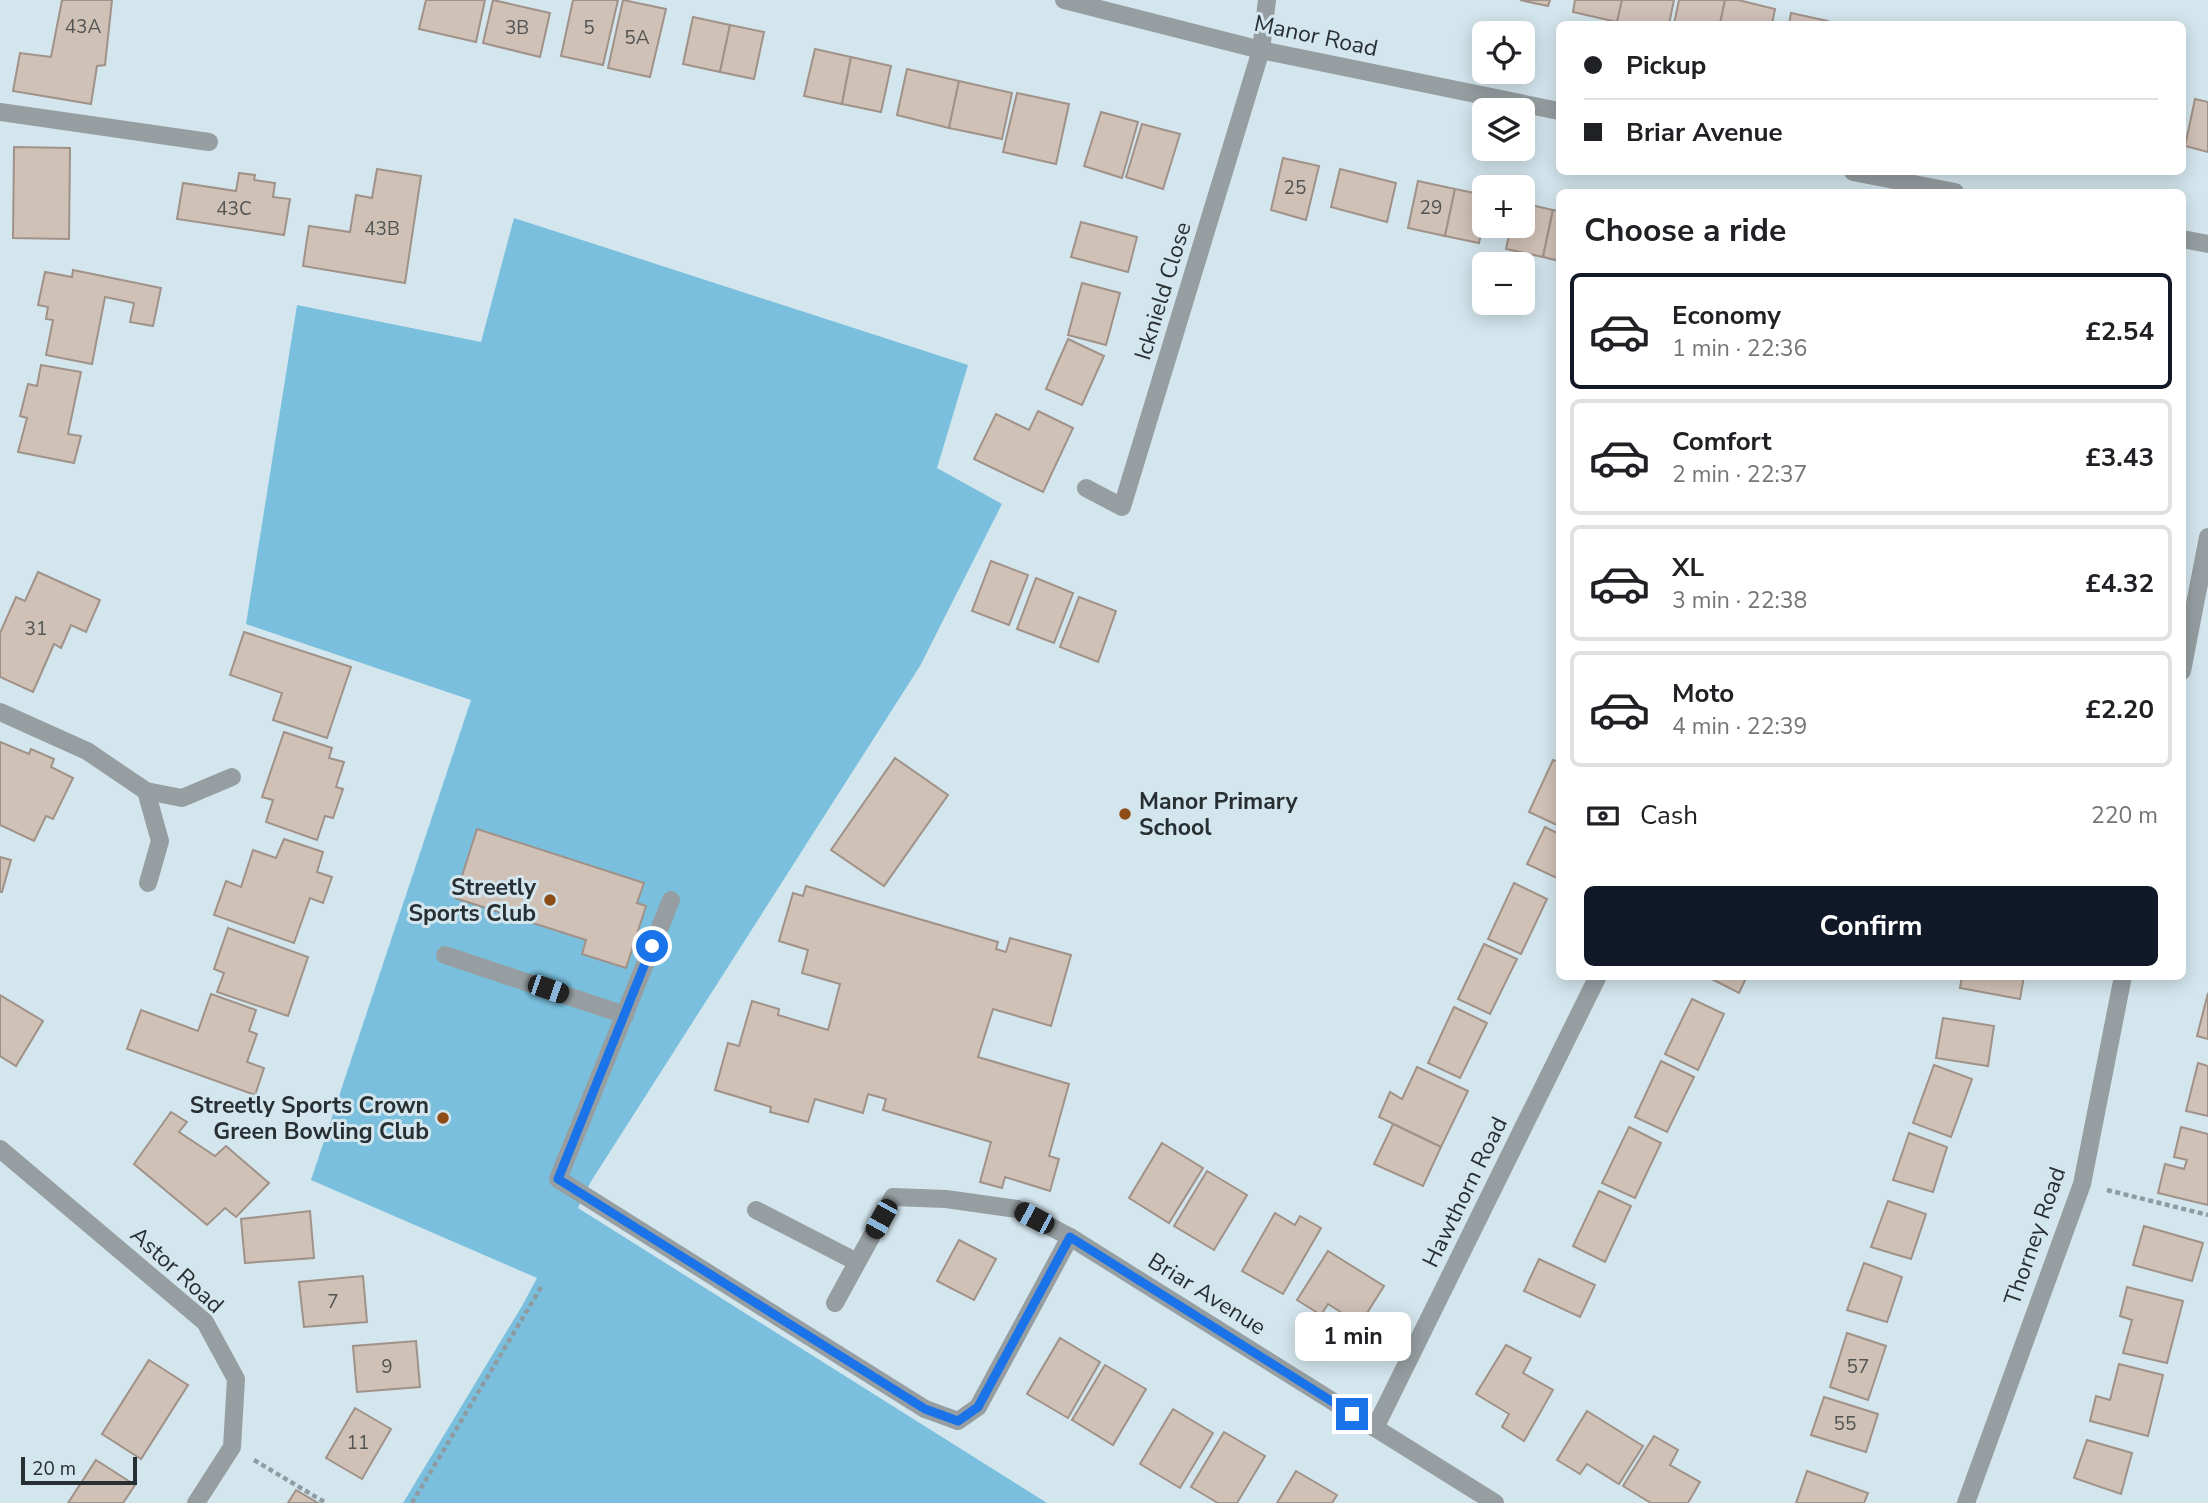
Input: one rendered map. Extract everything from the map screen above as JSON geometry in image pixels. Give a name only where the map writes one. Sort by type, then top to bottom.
[{"type":"street","name":"Manor Road","points":[[1065,0],[1261,50],[1556,110]]},
{"type":"street","points":[[1261,50],[1268,0]]},
{"type":"street","name":"Icknield Close","points":[[1086,488],[1122,507],[1261,50]]},
{"type":"street","points":[[0,112],[209,142]]},
{"type":"street","points":[[1868,175],[1940,189]]},
{"type":"street","points":[[2186,240],[2208,244]]},
{"type":"street","points":[[2186,650],[2208,537]]},
{"type":"street","points":[[0,712],[87,751],[146,791],[181,798],[232,777]]},
{"type":"street","points":[[146,791],[160,841],[148,883]]},
{"type":"street","points":[[670,900],[558,1179],[925,1409],[958,1421],[978,1407],[1070,1237]]},
{"type":"street","points":[[445,955],[625,1015]]},
{"type":"street","name":"Hawthorn Road","points":[[1376,1428],[1596,980]]},
{"type":"street","name":"Thorney Road","points":[[1966,1503],[2082,1184],[2122,980]]},
{"type":"street","name":"Astor Road","points":[[0,1149],[205,1322],[236,1379],[232,1447],[196,1503]]},
{"type":"street","name":"Briar Avenue","points":[[857,1262],[893,1197],[946,1199],[1017,1209],[1070,1237],[1495,1503]]},
{"type":"street","points":[[756,1210],[857,1262],[835,1303]]},
{"type":"path","points":[[2082,1184],[2208,1215]]},
{"type":"path","points":[[412,1503],[543,1284]]},
{"type":"path","points":[[232,1447],[326,1503]]},
{"type":"shaded area","points":[[514,218],[968,365],[937,468],[1002,504],[920,666],[590,1183],[578,1208],[1047,1503],[403,1503],[537,1278],[311,1180],[471,700],[246,624],[297,305],[481,342]]},
{"type":"building","points":[[62,0],[112,0],[105,65],[97,66],[91,104],[13,91],[20,53],[51,57]]},
{"type":"building","points":[[426,0],[485,0],[476,42],[419,29]]},
{"type":"building","points":[[493,0],[550,13],[540,57],[483,43]]},
{"type":"building","points":[[573,0],[618,0],[603,65],[561,56]]},
{"type":"building","points":[[623,0],[666,9],[650,77],[608,68]]},
{"type":"building","points":[[1520,0],[1550,0],[1548,6]]},
{"type":"building","points":[[1575,0],[1622,0],[1617,21],[1573,12]]},
{"type":"building","points":[[1622,0],[1674,0],[1670,21],[1617,21]]},
{"type":"building","points":[[1679,0],[1725,0],[1721,21],[1675,21]]},
{"type":"building","points":[[1725,0],[1738,0],[1775,9],[1773,21],[1721,21]]},
{"type":"building","points":[[1791,13],[1828,21],[1790,21]]},
{"type":"building","points":[[693,17],[730,25],[720,72],[683,64]]},
{"type":"building","points":[[730,25],[764,32],[754,79],[720,72]]},
{"type":"building","points":[[815,49],[851,57],[842,104],[804,96]]},
{"type":"building","points":[[851,57],[891,66],[881,112],[842,104]]},
{"type":"building","points":[[907,69],[959,81],[949,128],[897,115]]},
{"type":"building","points":[[959,81],[1012,93],[1002,139],[949,128]]},
{"type":"building","points":[[1017,93],[1069,104],[1056,164],[1003,152]]},
{"type":"building","points":[[2195,99],[2208,102],[2208,152],[2186,146]]},
{"type":"building","points":[[1101,112],[1138,122],[1122,178],[1084,166]]},
{"type":"building","points":[[1142,124],[1180,134],[1163,189],[1126,177]]},
{"type":"building","points":[[14,147],[70,148],[69,239],[13,238]]},
{"type":"building","points":[[1283,158],[1319,166],[1306,220],[1271,210]]},
{"type":"building","points":[[377,169],[421,176],[405,283],[303,266],[309,226],[350,232],[356,195],[372,198]]},
{"type":"building","points":[[1340,169],[1396,183],[1387,222],[1331,207]]},
{"type":"building","points":[[239,173],[255,175],[254,180],[275,183],[273,197],[290,199],[284,235],[177,219],[183,183],[236,191]]},
{"type":"building","points":[[1418,181],[1455,189],[1445,236],[1408,228]]},
{"type":"building","points":[[1455,189],[1472,193],[1472,238],[1480,238],[1479,243],[1445,236]]},
{"type":"building","points":[[1535,206],[1553,210],[1543,257],[1535,255],[1535,252],[1506,249],[1508,238],[1535,238]]},
{"type":"building","points":[[1553,210],[1556,210],[1556,260],[1543,257]]},
{"type":"building","points":[[1081,222],[1137,237],[1128,272],[1071,257]]},
{"type":"building","points":[[73,270],[161,288],[153,326],[130,322],[134,303],[105,297],[92,364],[46,355],[53,320],[46,319],[48,307],[38,305],[45,272],[72,277]]},
{"type":"building","points":[[1082,283],[1120,293],[1106,345],[1068,335]]},
{"type":"building","points":[[1068,339],[1104,356],[1082,405],[1046,389]]},
{"type":"building","points":[[41,365],[81,372],[68,434],[81,436],[74,463],[18,452],[27,418],[20,416],[28,384],[37,386]]},
{"type":"building","points":[[1038,411],[1073,428],[1043,492],[974,459],[996,414],[1029,430]]},
{"type":"building","points":[[991,561],[1028,575],[1009,625],[972,611]]},
{"type":"building","points":[[38,572],[100,600],[86,632],[71,625],[61,648],[54,644],[33,692],[0,677],[0,633],[16,597],[25,601]]},
{"type":"building","points":[[1036,578],[1073,593],[1054,643],[1017,629]]},
{"type":"building","points":[[1079,597],[1116,611],[1098,662],[1060,647]]},
{"type":"building","points":[[244,632],[351,667],[327,738],[273,720],[282,693],[230,675]]},
{"type":"building","points":[[284,732],[332,748],[329,758],[344,762],[336,787],[343,789],[333,818],[325,816],[317,840],[266,822],[273,800],[262,797]]},
{"type":"building","points":[[0,742],[29,754],[31,749],[54,759],[51,767],[73,778],[53,819],[46,816],[34,841],[0,825]]},
{"type":"building","points":[[895,758],[948,795],[884,886],[831,850]]},
{"type":"building","points":[[1553,760],[1556,761],[1556,825],[1529,812]]},
{"type":"building","points":[[1545,827],[1556,832],[1556,878],[1527,864]]},
{"type":"building","name":"Streetly Sports Club","points":[[477,829],[644,883],[637,903],[646,906],[626,968],[582,954],[586,940],[455,898]]},
{"type":"building","points":[[284,839],[323,852],[317,872],[332,877],[323,903],[310,898],[294,943],[214,915],[226,881],[241,887],[253,850],[276,858]]},
{"type":"building","points":[[0,857],[11,860],[2,892],[0,892]]},
{"type":"building","points":[[1514,883],[1547,899],[1521,954],[1488,939]]},
{"type":"building","points":[[806,886],[998,942],[996,949],[1006,952],[1010,938],[1071,955],[1051,1026],[993,1009],[978,1057],[1069,1084],[1049,1156],[1059,1159],[1050,1191],[1005,1177],[1002,1188],[980,1182],[991,1142],[883,1110],[886,1099],[868,1094],[863,1113],[815,1099],[808,1122],[770,1112],[771,1107],[715,1090],[728,1043],[739,1046],[752,1001],[779,1009],[778,1015],[828,1030],[840,984],[802,973],[808,950],[779,941],[793,893],[803,896]]},
{"type":"building","points":[[228,928],[308,957],[288,1016],[217,992],[224,973],[214,969]]},
{"type":"building","points":[[1484,944],[1517,959],[1490,1014],[1458,999]]},
{"type":"building","points":[[1714,980],[1745,980],[1739,993]]},
{"type":"building","points":[[1961,980],[2023,980],[2020,999],[1960,988]]},
{"type":"building","points":[[2208,993],[2208,1039],[2197,1036]]},
{"type":"building","points":[[211,994],[256,1010],[249,1031],[257,1034],[247,1062],[264,1068],[255,1095],[127,1049],[141,1010],[198,1031]]},
{"type":"building","points":[[0,995],[43,1021],[16,1066],[0,1056]]},
{"type":"building","points":[[1692,999],[1724,1014],[1698,1070],[1665,1054]]},
{"type":"building","points":[[1454,1007],[1487,1023],[1460,1078],[1428,1063]]},
{"type":"building","points":[[1943,1018],[1994,1026],[1988,1066],[1936,1058]]},
{"type":"building","points":[[1661,1061],[1694,1077],[1667,1132],[1635,1117]]},
{"type":"building","points":[[2198,1063],[2208,1066],[2208,1116],[2186,1111]]},
{"type":"building","points":[[1934,1065],[1972,1079],[1951,1137],[1913,1123]]},
{"type":"building","points":[[1417,1067],[1468,1091],[1441,1147],[1379,1117],[1390,1092],[1402,1099]]},
{"type":"building","points":[[171,1112],[187,1122],[179,1132],[215,1156],[226,1146],[269,1183],[236,1217],[225,1208],[207,1225],[134,1164]]},
{"type":"building","points":[[1393,1124],[1441,1147],[1423,1186],[1374,1164]]},
{"type":"building","points":[[1629,1127],[1661,1143],[1635,1198],[1602,1183]]},
{"type":"building","points":[[2181,1127],[2208,1134],[2208,1205],[2158,1193],[2165,1164],[2184,1169],[2187,1160],[2174,1157]]},
{"type":"building","points":[[1909,1133],[1947,1147],[1933,1192],[1893,1180]]},
{"type":"building","points":[[1162,1143],[1203,1168],[1169,1223],[1129,1198]]},
{"type":"building","points":[[1207,1171],[1247,1195],[1214,1250],[1174,1226]]},
{"type":"building","points":[[1599,1191],[1631,1206],[1605,1262],[1573,1246]]},
{"type":"building","points":[[1888,1201],[1926,1214],[1911,1259],[1871,1247]]},
{"type":"building","points":[[310,1211],[314,1258],[245,1263],[241,1219]]},
{"type":"building","points":[[1275,1213],[1295,1225],[1300,1216],[1321,1228],[1283,1294],[1242,1271]]},
{"type":"building","points":[[2144,1226],[2203,1243],[2192,1281],[2133,1265]]},
{"type":"building","points":[[959,1240],[996,1259],[974,1300],[937,1281]]},
{"type":"building","points":[[1328,1251],[1384,1286],[1360,1324],[1328,1304],[1321,1315],[1297,1300]]},
{"type":"building","points":[[1539,1259],[1595,1285],[1580,1317],[1524,1291]]},
{"type":"building","points":[[1864,1263],[1902,1277],[1887,1322],[1847,1310]]},
{"type":"building","points":[[363,1276],[367,1322],[304,1327],[299,1282]]},
{"type":"building","points":[[2127,1287],[2183,1301],[2167,1363],[2123,1353],[2132,1320],[2120,1316]]},
{"type":"building","points":[[1847,1333],[1886,1346],[1868,1400],[1830,1387]]},
{"type":"building","points":[[1060,1338],[1100,1362],[1068,1418],[1027,1394]]},
{"type":"building","points":[[416,1341],[420,1387],[357,1392],[353,1346]]},
{"type":"building","points":[[1506,1345],[1531,1358],[1523,1373],[1553,1390],[1524,1441],[1502,1427],[1509,1414],[1476,1394]]},
{"type":"building","points":[[149,1360],[188,1385],[141,1459],[102,1434]]},
{"type":"building","points":[[2119,1364],[2163,1375],[2148,1436],[2090,1421],[2096,1396],[2110,1400]]},
{"type":"building","points":[[1105,1365],[1146,1389],[1113,1445],[1072,1420]]},
{"type":"building","points":[[1824,1397],[1878,1414],[1866,1452],[1811,1435]]},
{"type":"building","points":[[355,1408],[391,1429],[362,1479],[326,1458]]},
{"type":"building","points":[[1173,1409],[1213,1433],[1180,1488],[1140,1464]]},
{"type":"building","points":[[1587,1411],[1643,1446],[1619,1484],[1587,1464],[1580,1474],[1557,1460]]},
{"type":"building","points":[[1224,1432],[1265,1456],[1237,1503],[1218,1503],[1191,1487]]},
{"type":"building","points":[[1654,1436],[1678,1450],[1670,1465],[1700,1482],[1688,1503],[1651,1503],[1623,1486]]},
{"type":"building","points":[[2087,1440],[2132,1453],[2121,1494],[2074,1478]]},
{"type":"building","points":[[96,1460],[135,1485],[123,1503],[68,1503]]},
{"type":"building","points":[[1296,1471],[1337,1495],[1332,1503],[1277,1503]]},
{"type":"building","points":[[1807,1471],[1868,1493],[1864,1503],[1796,1503]]},
{"type":"building","points":[[296,1490],[318,1503],[288,1503]]},
{"type":"place","name":"Manor Primary School","points":[[1125,814]]},
{"type":"place","name":"Streetly Sports Club","points":[[550,900]]},
{"type":"place","name":"Streetly Sports Crown Green Bowling Club","points":[[443,1118]]},
{"type":"route","points":[[652,946],[558,1179],[925,1409],[958,1421],[978,1407],[1070,1237],[1352,1414]]}]
